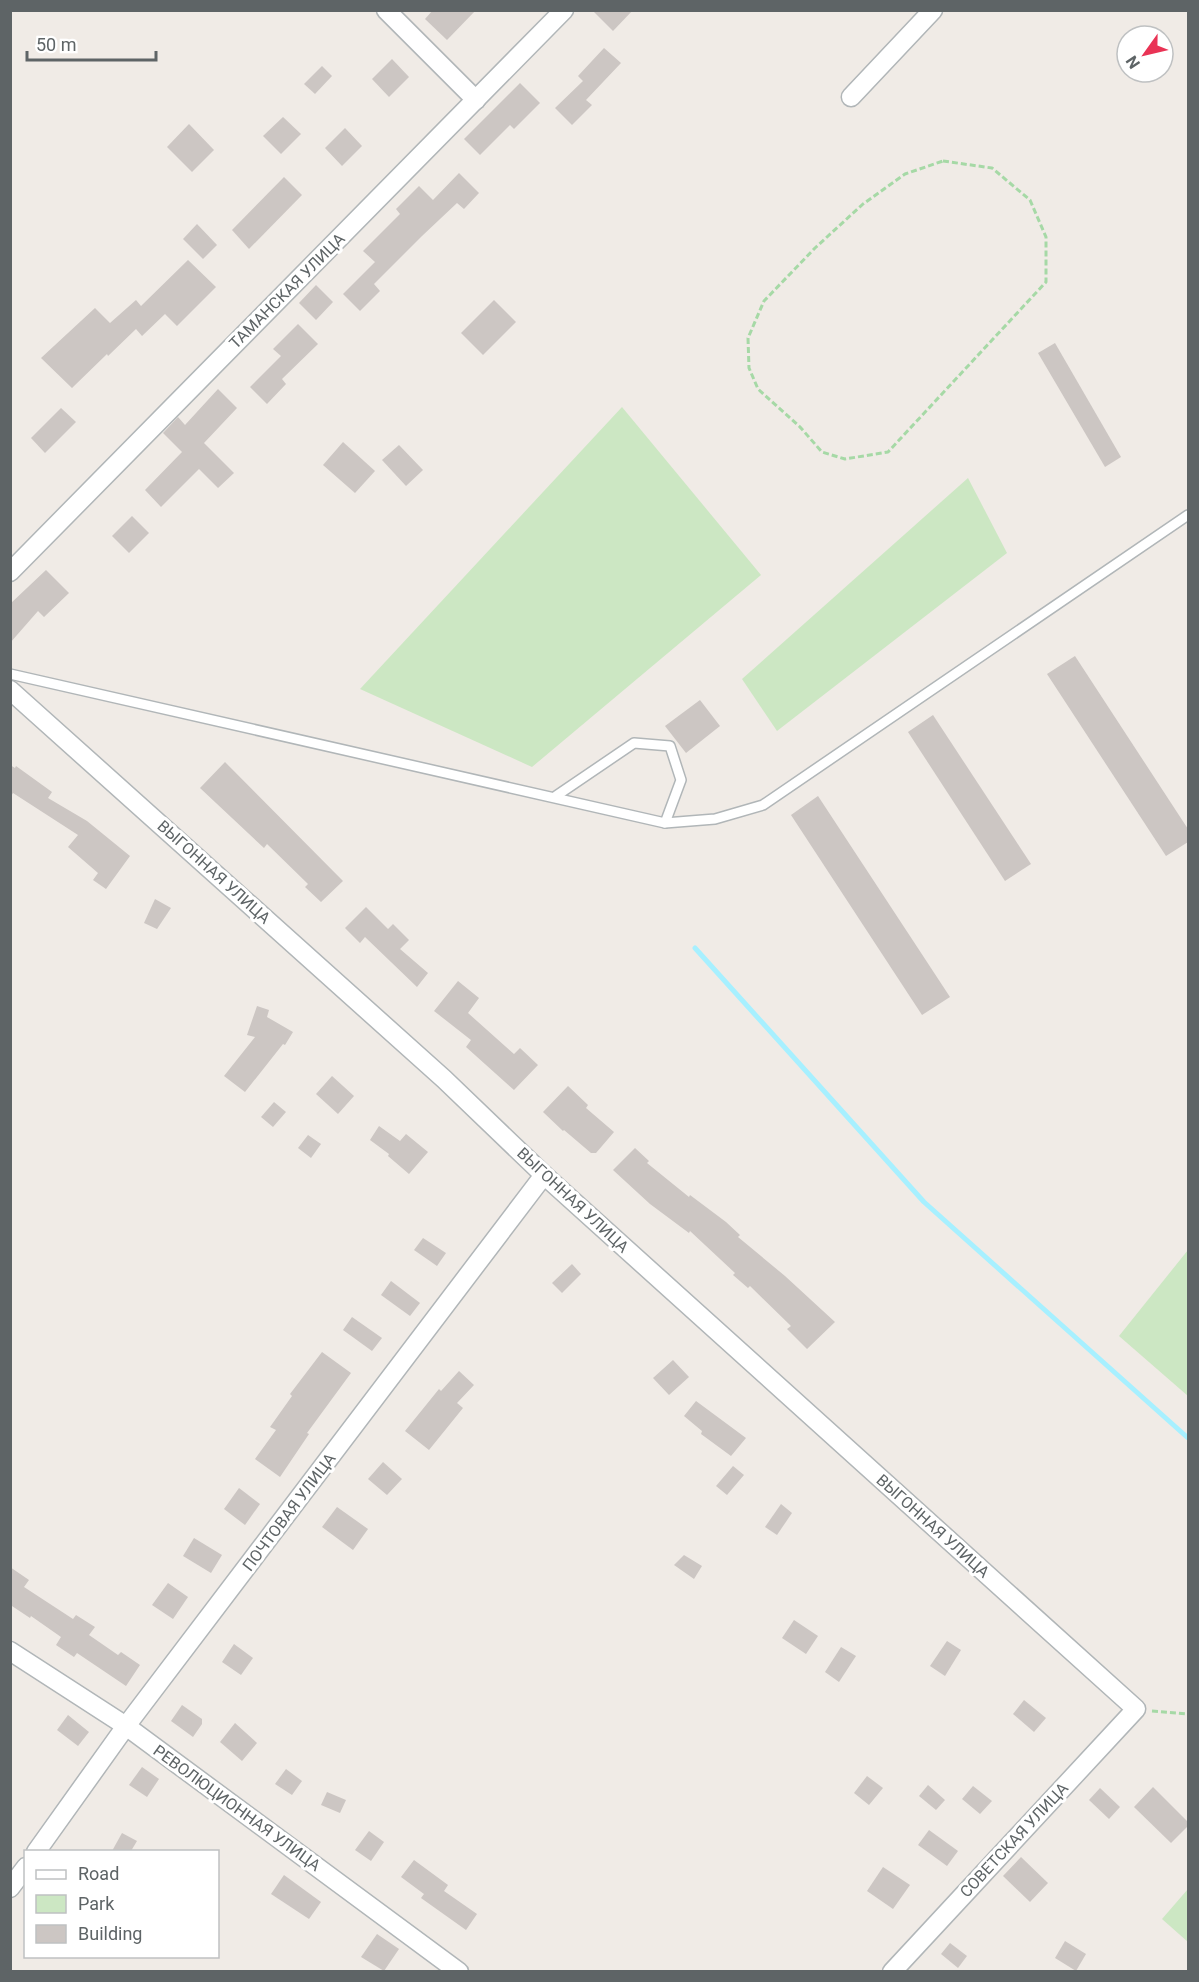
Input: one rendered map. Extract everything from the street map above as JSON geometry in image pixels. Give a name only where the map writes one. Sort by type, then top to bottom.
[{"type":"street","points":[[386,10],[476,100]]},
{"type":"street","name":"ТАМАНСКАЯ УЛИЦА","points":[[10,572],[564,10]]},
{"type":"street","points":[[851,97],[933,10]]},
{"type":"street","name":"ВЫГОННАЯ УЛИЦА","points":[[10,690],[444,1079],[544,1175],[1136,1709]]},
{"type":"street","name":"ПОЧТОВАЯ УЛИЦА","points":[[37,1850],[126,1726],[544,1175]]},
{"type":"street","name":"РЕВОЛЮЦИОННАЯ УЛИЦА","points":[[10,1651],[126,1726],[459,1971]]},
{"type":"street","name":"СОВЕТСКАЯ УЛИЦА","points":[[892,1971],[1136,1709]]},
{"type":"street","points":[[10,1888],[24,1870]]},
{"type":"lane","points":[[10,675],[556,796],[665,823],[715,819],[764,805],[1188,515]]},
{"type":"lane","points":[[556,796],[634,743],[670,746],[681,780],[665,823]]},
{"type":"path","points":[[943,161],[993,168],[1030,200],[1046,237],[1046,282],[888,452],[844,459],[822,452],[800,427],[758,389],[749,368],[748,338],[764,301],[815,248],[863,204],[906,174],[943,161]]},
{"type":"path","points":[[1136,1709],[1188,1714]]},
{"type":"green space","points":[[622,407],[761,575],[532,767],[360,689]]},
{"type":"green space","points":[[968,478],[1007,553],[777,731],[742,679]]},
{"type":"green space","points":[[1188,1250],[1188,1396],[1119,1336]]},
{"type":"green space","points":[[1188,1889],[1188,1942],[1162,1919]]},
{"type":"building","points":[[433,10],[476,10],[447,40],[425,19]]},
{"type":"building","points":[[592,10],[633,10],[613,31]]},
{"type":"building","points":[[604,48],[621,63],[586,100],[592,105],[572,125],[555,108],[583,81],[578,76]]},
{"type":"building","points":[[392,59],[409,77],[389,97],[372,79]]},
{"type":"building","points":[[322,66],[332,76],[315,94],[304,84]]},
{"type":"building","points":[[520,83],[540,103],[514,129],[510,125],[480,155],[464,139]]},
{"type":"building","points":[[283,117],[301,134],[281,154],[263,136]]},
{"type":"building","points":[[189,124],[214,150],[192,172],[167,147]]},
{"type":"building","points":[[345,128],[362,146],[342,166],[325,148]]},
{"type":"building","points":[[459,173],[479,193],[464,209],[457,203],[422,236],[374,284],[380,291],[360,311],[343,294],[375,262],[363,251],[400,214],[396,209],[419,186],[433,200]]},
{"type":"building","points":[[284,177],[302,195],[249,249],[232,230]]},
{"type":"building","points":[[197,224],[217,245],[203,259],[183,239]]},
{"type":"building","points":[[188,260],[216,287],[177,326],[165,314],[142,336],[136,329],[72,388],[41,358],[95,308],[110,323],[136,300],[141,306]]},
{"type":"building","points":[[316,285],[333,302],[316,320],[299,303]]},
{"type":"building","points":[[494,300],[516,322],[483,355],[461,333]]},
{"type":"building","points":[[298,324],[318,344],[282,379],[286,384],[267,404],[250,387],[281,356],[273,349]]},
{"type":"building","points":[[1055,343],[1121,457],[1105,467],[1038,353]]},
{"type":"building","points":[[218,389],[237,408],[204,443],[234,473],[218,488],[199,469],[161,507],[145,490],[182,452],[163,433],[178,417],[185,425]]},
{"type":"building","points":[[61,408],[76,422],[45,453],[31,438]]},
{"type":"building","points":[[343,442],[375,471],[355,493],[323,465]]},
{"type":"building","points":[[399,445],[423,470],[406,486],[382,460]]},
{"type":"building","points":[[132,516],[149,533],[129,553],[112,536]]},
{"type":"building","points":[[46,570],[69,593],[44,617],[38,611],[10,643],[10,604]]},
{"type":"building","points":[[1075,656],[1188,829],[1188,842],[1166,856],[1047,674]]},
{"type":"building","points":[[700,700],[720,726],[686,753],[665,726]]},
{"type":"building","points":[[933,715],[1031,864],[1005,881],[908,732]]},
{"type":"building","points":[[225,762],[343,881],[321,902],[305,887],[308,884],[267,844],[264,848],[200,788]]},
{"type":"building","points":[[10,765],[15,768],[16,766],[52,792],[48,798],[87,821],[130,856],[106,889],[93,880],[98,873],[68,847],[78,835],[13,793],[10,798]]},
{"type":"building","points":[[818,796],[950,997],[922,1015],[791,815]]},
{"type":"building","points":[[155,899],[171,908],[157,929],[144,923]]},
{"type":"building","points":[[366,907],[388,929],[393,924],[409,940],[400,949],[428,973],[417,987],[365,937],[360,943],[345,928]]},
{"type":"building","points":[[458,981],[479,998],[468,1013],[514,1054],[520,1048],[538,1065],[514,1090],[466,1047],[471,1040],[434,1011]]},
{"type":"building","points":[[257,1006],[269,1010],[267,1017],[293,1032],[285,1045],[283,1044],[245,1092],[224,1076],[255,1037],[247,1035]]},
{"type":"building","points":[[332,1076],[354,1096],[338,1114],[316,1094]]},
{"type":"building","points":[[568,1086],[588,1105],[586,1108],[614,1132],[596,1153],[591,1153],[543,1112]]},
{"type":"building","points":[[274,1102],[286,1112],[273,1127],[261,1117]]},
{"type":"building","points":[[379,1126],[400,1141],[406,1134],[428,1152],[409,1174],[388,1156],[389,1154],[370,1140]]},
{"type":"building","points":[[308,1135],[321,1144],[311,1158],[298,1148]]},
{"type":"building","points":[[635,1148],[649,1161],[647,1163],[689,1197],[690,1195],[726,1222],[740,1235],[738,1237],[835,1322],[807,1349],[787,1329],[791,1326],[750,1286],[748,1288],[733,1275],[735,1273],[690,1231],[689,1233],[650,1204],[613,1170]]},
{"type":"building","points":[[423,1238],[446,1253],[437,1266],[414,1250]]},
{"type":"building","points":[[572,1264],[581,1274],[562,1293],[552,1283]]},
{"type":"building","points":[[391,1281],[420,1303],[410,1316],[381,1295]]},
{"type":"building","points":[[352,1317],[382,1338],[372,1351],[343,1330]]},
{"type":"building","points":[[322,1352],[351,1373],[307,1433],[309,1434],[280,1477],[255,1459],[276,1430],[270,1427],[292,1396],[290,1394]]},
{"type":"building","points":[[673,1360],[689,1377],[669,1395],[653,1378]]},
{"type":"building","points":[[459,1371],[474,1385],[457,1403],[463,1408],[429,1450],[405,1431],[439,1389],[441,1391]]},
{"type":"building","points":[[696,1401],[746,1438],[731,1456],[701,1434],[702,1431],[684,1416]]},
{"type":"building","points":[[383,1462],[402,1479],[387,1495],[368,1479]]},
{"type":"building","points":[[733,1466],[744,1475],[727,1495],[716,1486]]},
{"type":"building","points":[[239,1488],[260,1504],[245,1525],[224,1509]]},
{"type":"building","points":[[781,1504],[792,1513],[777,1535],[765,1527]]},
{"type":"building","points":[[337,1507],[368,1529],[353,1550],[322,1527]]},
{"type":"building","points":[[194,1538],[222,1555],[211,1573],[183,1556]]},
{"type":"building","points":[[684,1555],[702,1566],[694,1579],[674,1565]]},
{"type":"building","points":[[10,1567],[29,1580],[24,1587],[73,1619],[76,1615],[95,1627],[89,1635],[118,1655],[121,1652],[140,1665],[126,1686],[77,1653],[74,1657],[56,1645],[61,1637],[31,1616],[30,1618],[12,1606],[10,1607]]},
{"type":"building","points":[[168,1583],[188,1597],[173,1619],[152,1605]]},
{"type":"building","points":[[794,1620],[818,1636],[806,1654],[782,1638]]},
{"type":"building","points":[[947,1641],[961,1650],[945,1676],[930,1666]]},
{"type":"building","points":[[234,1644],[253,1658],[241,1675],[222,1662]]},
{"type":"building","points":[[841,1647],[856,1656],[839,1682],[825,1672]]},
{"type":"building","points":[[1024,1700],[1046,1718],[1034,1732],[1013,1714]]},
{"type":"building","points":[[182,1705],[202,1719],[202,1724],[193,1737],[171,1721]]},
{"type":"building","points":[[68,1715],[89,1732],[78,1746],[57,1730]]},
{"type":"building","points":[[235,1723],[257,1743],[242,1761],[220,1742]]},
{"type":"building","points":[[142,1767],[159,1779],[147,1797],[129,1785]]},
{"type":"building","points":[[286,1769],[302,1781],[292,1795],[275,1784]]},
{"type":"building","points":[[867,1776],[883,1788],[869,1805],[854,1793]]},
{"type":"building","points":[[928,1785],[945,1800],[936,1810],[919,1796]]},
{"type":"building","points":[[973,1786],[992,1801],[980,1814],[962,1799]]},
{"type":"building","points":[[1153,1787],[1188,1822],[1188,1826],[1171,1843],[1134,1807]]},
{"type":"building","points":[[1100,1788],[1120,1807],[1109,1819],[1089,1800]]},
{"type":"building","points":[[327,1792],[346,1800],[340,1813],[321,1805]]},
{"type":"building","points":[[929,1830],[958,1851],[947,1866],[918,1845]]},
{"type":"building","points":[[369,1831],[384,1842],[371,1861],[355,1850]]},
{"type":"building","points":[[122,1833],[137,1841],[132,1850],[113,1850]]},
{"type":"building","points":[[1021,1857],[1048,1883],[1030,1902],[1003,1876]]},
{"type":"building","points":[[414,1860],[448,1885],[444,1891],[477,1914],[466,1930],[421,1898],[424,1894],[401,1877]]},
{"type":"building","points":[[883,1867],[910,1885],[893,1909],[867,1891]]},
{"type":"building","points":[[284,1875],[321,1902],[309,1919],[271,1894]]},
{"type":"building","points":[[377,1934],[399,1949],[384,1971],[361,1957]]},
{"type":"building","points":[[1065,1941],[1086,1954],[1076,1971],[1055,1958]]},
{"type":"building","points":[[950,1943],[967,1956],[958,1968],[941,1954]]},
{"type":"waterway","points":[[695,948],[924,1202],[1188,1438]]}]
